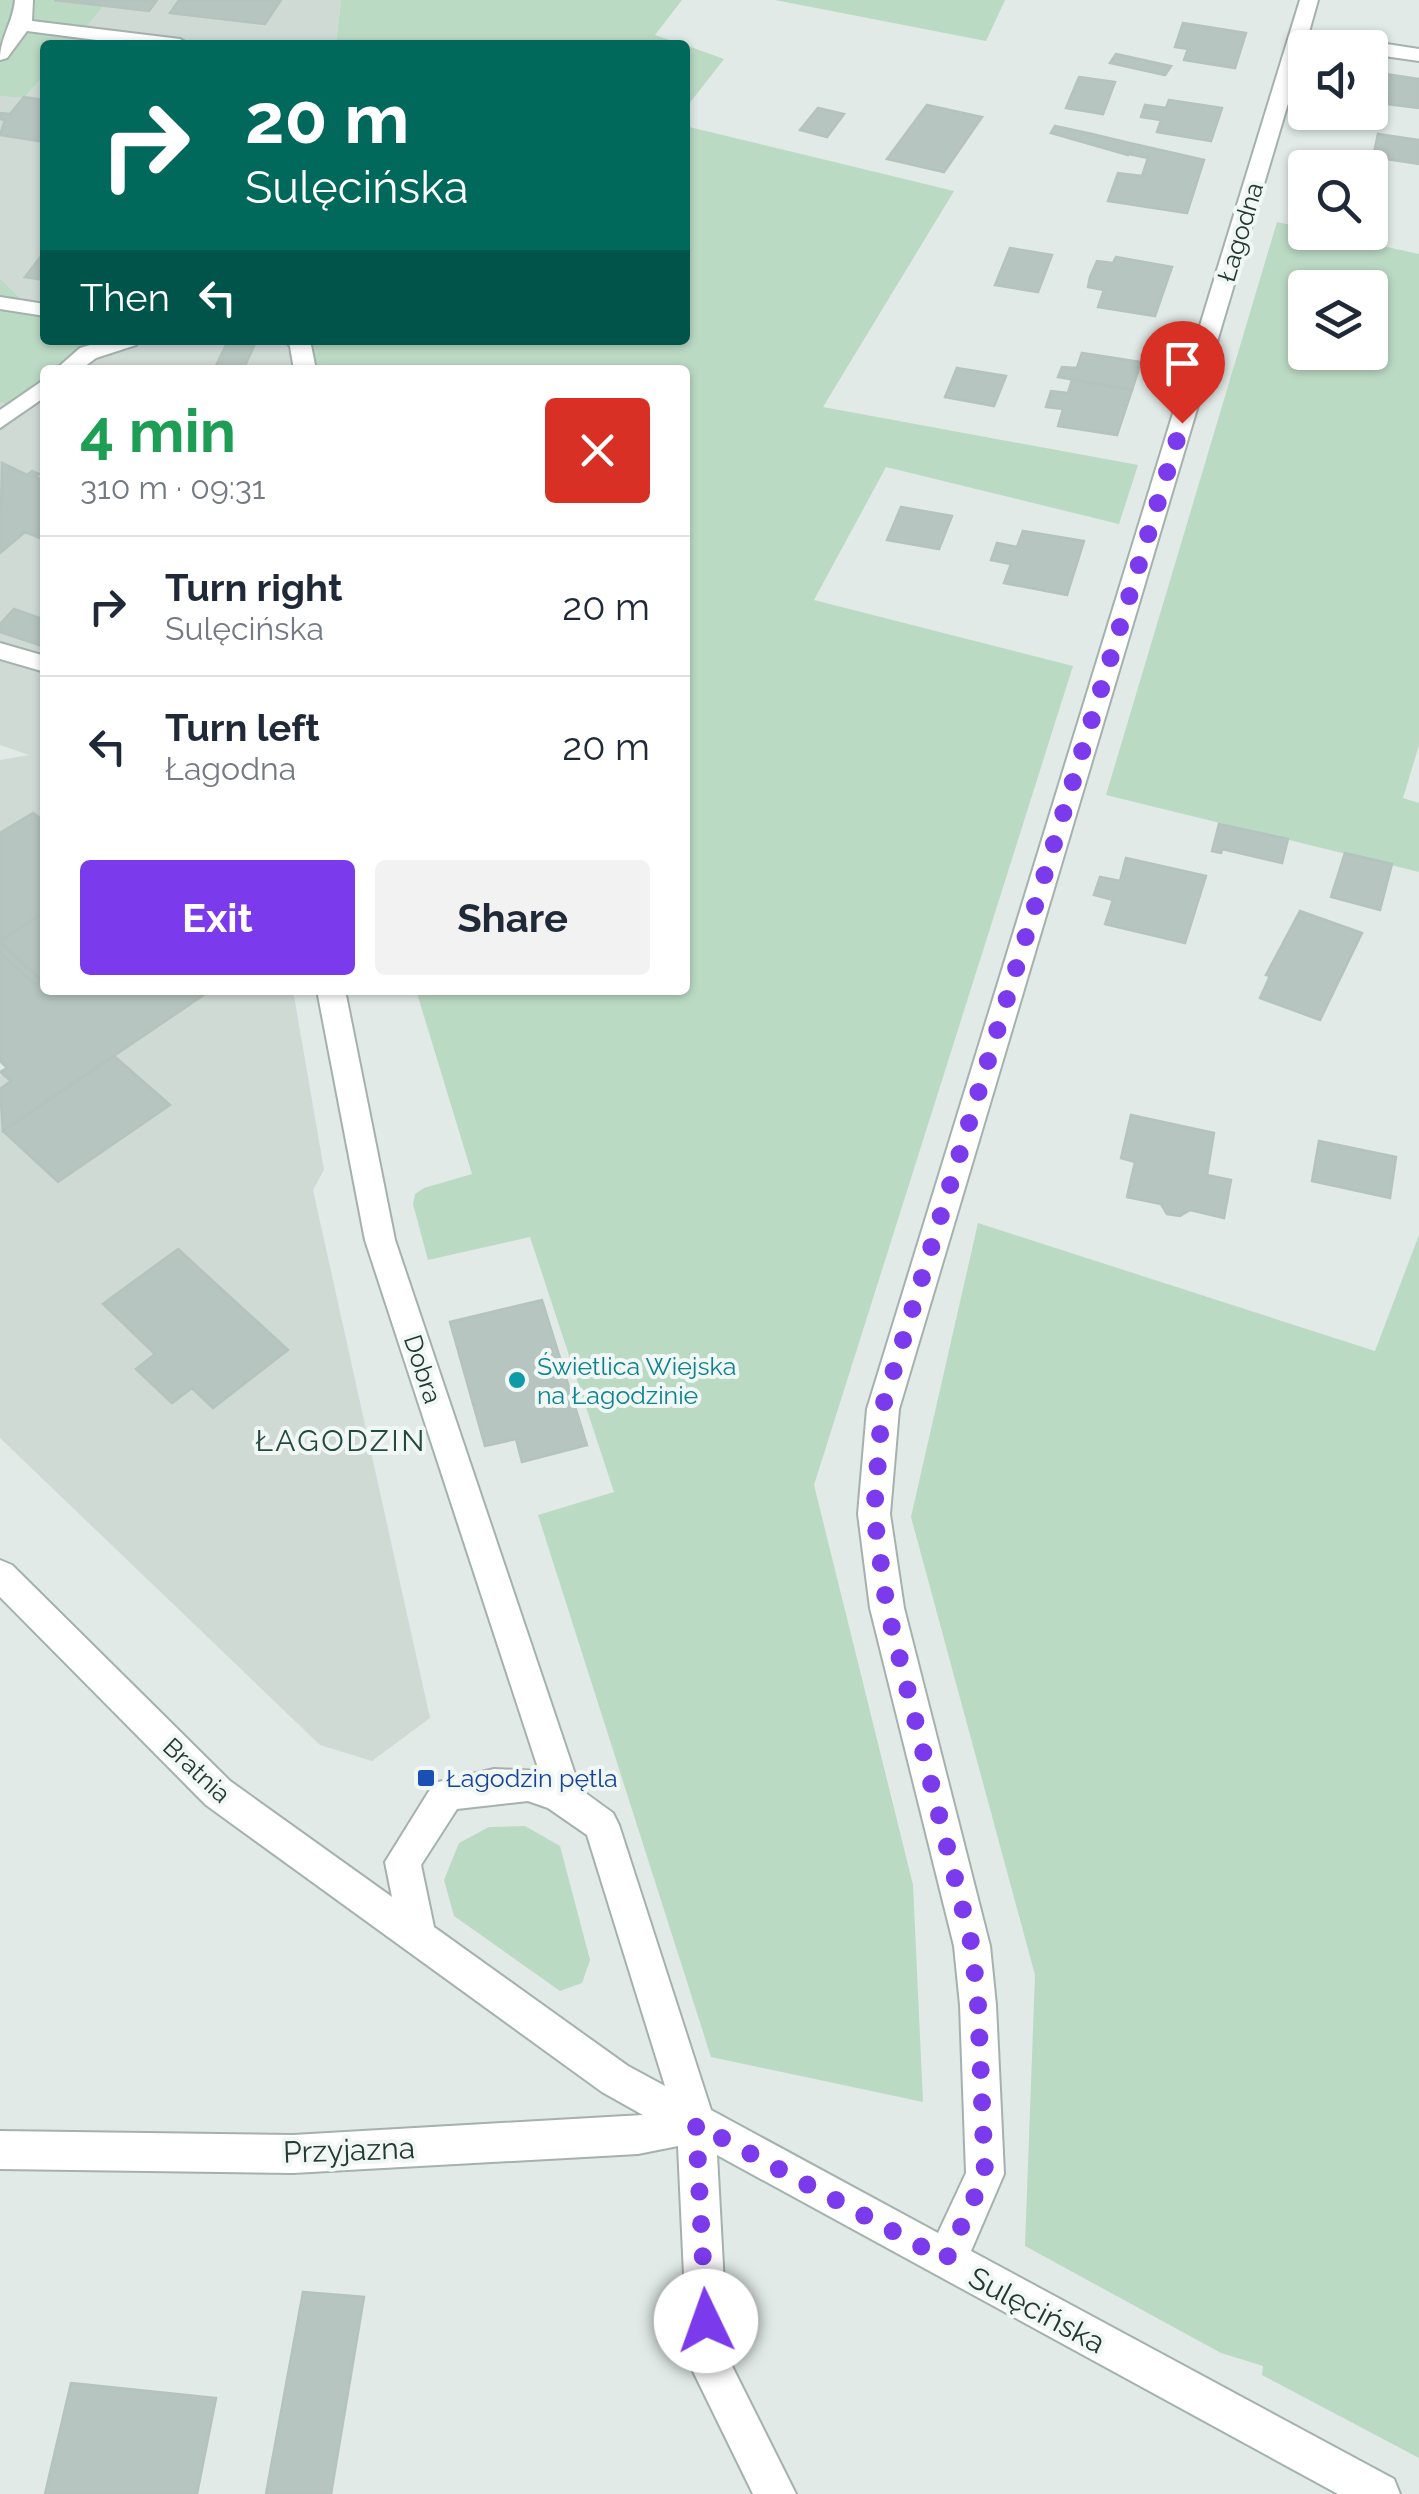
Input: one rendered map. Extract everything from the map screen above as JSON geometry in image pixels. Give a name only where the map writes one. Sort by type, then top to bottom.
[{"type":"street","points":[[0,54],[22,25],[24,0]]},
{"type":"street","name":"Łagodna","points":[[1300,30],[1309,0]]},
{"type":"street","points":[[22,25],[140,40]]},
{"type":"street","points":[[1388,51],[1419,56]]},
{"type":"street","name":"Łagodna","points":[[946,2260],[985,2174],[978,2005],[972,1946],[887,1608],[874,1514],[882,1409],[1288,69]]},
{"type":"street","points":[[0,303],[40,309]]},
{"type":"street","points":[[72,365],[88,353],[113,345]]},
{"type":"street","points":[[0,421],[40,390]]},
{"type":"street","points":[[0,651],[40,663]]},
{"type":"street","name":"Dobra","points":[[332,995],[380,1240],[565,1796]]},
{"type":"street","name":"Bratnia","points":[[0,1575],[218,1794],[615,2079],[696,2124]]},
{"type":"street","points":[[418,1936],[402,1862],[446,1795],[520,1780],[565,1796],[601,1825],[696,2124],[708,2361],[774,2494]]},
{"type":"street","name":"Sulęcińska","points":[[696,2124],[1379,2494]]},
{"type":"street","name":"Przyjazna","points":[[0,2150],[293,2154],[638,2135],[696,2124]]},
{"type":"shaded area","points":[[109,0],[341,0],[337,40],[74,40]]},
{"type":"shaded area","points":[[40,80],[40,309],[22,300],[0,278],[0,96],[24,98]]},
{"type":"shaded area","points":[[302,345],[302,365],[73,365],[113,346]]},
{"type":"shaded area","points":[[40,384],[40,995],[294,995],[324,1170],[313,1190],[430,1718],[372,1761],[320,1745],[0,1438],[0,1076],[7,1068],[0,1061],[0,760],[29,755],[0,745],[0,402],[18,408]]},
{"type":"green space","points":[[0,0],[109,0],[74,40],[40,40],[40,80],[24,98],[0,96]]},
{"type":"green space","points":[[341,0],[682,0],[655,35],[670,40],[337,40]]},
{"type":"green space","points":[[775,0],[1005,0],[986,41]]},
{"type":"green space","points":[[690,47],[724,59],[690,103]]},
{"type":"green space","points":[[690,127],[954,191],[823,407],[1138,465],[1119,524],[886,467],[814,600],[1073,666],[814,1485],[913,1885],[923,2102],[711,2057],[538,1515],[614,1492],[530,1237],[428,1260],[413,1204],[415,1194],[424,1188],[472,1174],[418,995],[690,995],[690,365],[302,365],[302,345],[690,345]]},
{"type":"green space","points":[[1277,222],[1288,224],[1288,250],[1388,247],[1419,254],[1419,745],[1403,798],[1419,803],[1419,872],[1106,795]]},
{"type":"green space","points":[[0,278],[22,300],[40,309],[40,345],[114,347],[73,365],[40,365],[40,384],[18,408],[0,402]]},
{"type":"green space","points":[[978,1223],[1375,1351],[1419,1235],[1419,2458],[1262,2375],[1263,2366],[1221,2353],[1025,2246],[1035,1975],[911,1517]]},
{"type":"green space","points":[[525,1826],[560,1846],[590,1960],[582,1983],[560,1991],[454,1916],[444,1880],[459,1843],[489,1827]]},
{"type":"building","points":[[54,0],[157,0],[149,11]]},
{"type":"building","points":[[179,0],[281,0],[265,24],[170,13]]},
{"type":"building","points":[[1183,23],[1246,33],[1235,68],[1184,60],[1188,49],[1175,47]]},
{"type":"building","points":[[1116,54],[1171,66],[1165,75],[1110,63]]},
{"type":"building","points":[[1388,74],[1419,79],[1419,108],[1388,104]]},
{"type":"building","points":[[1079,77],[1115,82],[1103,114],[1066,108]]},
{"type":"building","points":[[24,97],[40,99],[40,141],[0,135],[5,120],[0,119],[0,113],[10,114]]},
{"type":"building","points":[[1169,100],[1222,108],[1211,141],[1157,132],[1161,120],[1141,117],[1145,105],[1166,108]]},
{"type":"building","points":[[927,105],[982,117],[944,172],[887,159]]},
{"type":"building","points":[[818,108],[844,114],[827,137],[800,130]]},
{"type":"building","points":[[1055,126],[1134,144],[1128,155],[1051,133]]},
{"type":"building","points":[[1378,134],[1419,140],[1419,164],[1388,159],[1388,150],[1375,150]]},
{"type":"building","points":[[1134,144],[1204,160],[1187,213],[1108,201],[1118,173],[1142,176],[1148,158],[1129,154]]},
{"type":"building","points":[[1010,248],[1052,255],[1038,292],[995,285]]},
{"type":"building","points":[[1116,257],[1172,267],[1155,316],[1098,307],[1104,290],[1088,287],[1090,277],[1097,261],[1113,263]]},
{"type":"building","points":[[40,258],[40,279],[25,277]]},
{"type":"building","points":[[226,345],[254,346],[245,365],[216,365]]},
{"type":"building","points":[[1082,353],[1141,362],[1132,390],[1058,377],[1062,367],[1077,368]]},
{"type":"building","points":[[957,368],[1006,376],[994,406],[945,397]]},
{"type":"building","points":[[1072,380],[1132,390],[1117,435],[1058,426],[1063,409],[1046,407],[1051,391],[1068,393]]},
{"type":"building","points":[[2,463],[27,475],[32,471],[39,474],[35,477],[40,479],[40,538],[25,532],[0,553]]},
{"type":"building","points":[[901,507],[952,516],[939,549],[887,540]]},
{"type":"building","points":[[1023,531],[1084,541],[1067,595],[1004,583],[1011,564],[991,560],[997,543],[1017,547]]},
{"type":"building","points":[[14,609],[40,618],[40,645],[0,632],[0,624]]},
{"type":"building","points":[[33,813],[40,818],[40,915],[0,941],[0,833]]},
{"type":"building","points":[[1219,824],[1288,839],[1282,863],[1222,849],[1221,853],[1212,851]]},
{"type":"building","points":[[1345,853],[1392,864],[1380,910],[1331,897]]},
{"type":"building","points":[[1126,858],[1206,876],[1185,943],[1105,924],[1113,900],[1094,895],[1100,877],[1120,881]]},
{"type":"building","points":[[1300,911],[1362,933],[1320,1020],[1260,998],[1270,976],[1266,975]]},
{"type":"building","points":[[40,915],[40,979],[0,941]]},
{"type":"building","points":[[0,943],[40,981],[35,984],[0,953]]},
{"type":"building","points":[[0,953],[35,984],[40,981],[40,995],[204,995],[3,1131],[0,1089],[11,1081],[0,1072],[7,1068],[0,1061]]},
{"type":"building","points":[[114,1056],[170,1105],[58,1182],[3,1131]]},
{"type":"building","points":[[1131,1115],[1214,1133],[1207,1175],[1231,1180],[1224,1218],[1190,1210],[1180,1216],[1167,1214],[1161,1204],[1127,1197],[1135,1162],[1121,1158]]},
{"type":"building","points":[[1319,1141],[1396,1157],[1390,1198],[1312,1181]]},
{"type":"building","points":[[178,1249],[288,1350],[213,1408],[192,1388],[172,1403],[136,1369],[155,1354],[103,1304]]},
{"type":"building","name":"Świetlica Wiejska na Łagodzinie","points":[[542,1300],[587,1445],[522,1462],[516,1439],[485,1446],[450,1322]]},
{"type":"building","points":[[303,2292],[364,2297],[331,2494],[266,2494]]},
{"type":"building","points":[[71,2383],[216,2398],[197,2494],[45,2494]]},
{"type":"place","name":"Świetlica Wiejska na Łagodzinie","points":[[517,1380]]},
{"type":"place","name":"Łagodzin pętla","points":[[426,1778]]},
{"type":"district","name":"ŁAGODZIN","points":[[341,1440]]},
{"type":"route","points":[[706,2321],[696,2124],[946,2260],[985,2174],[972,1946],[887,1608],[874,1514],[882,1409],[1182,423]]}]
